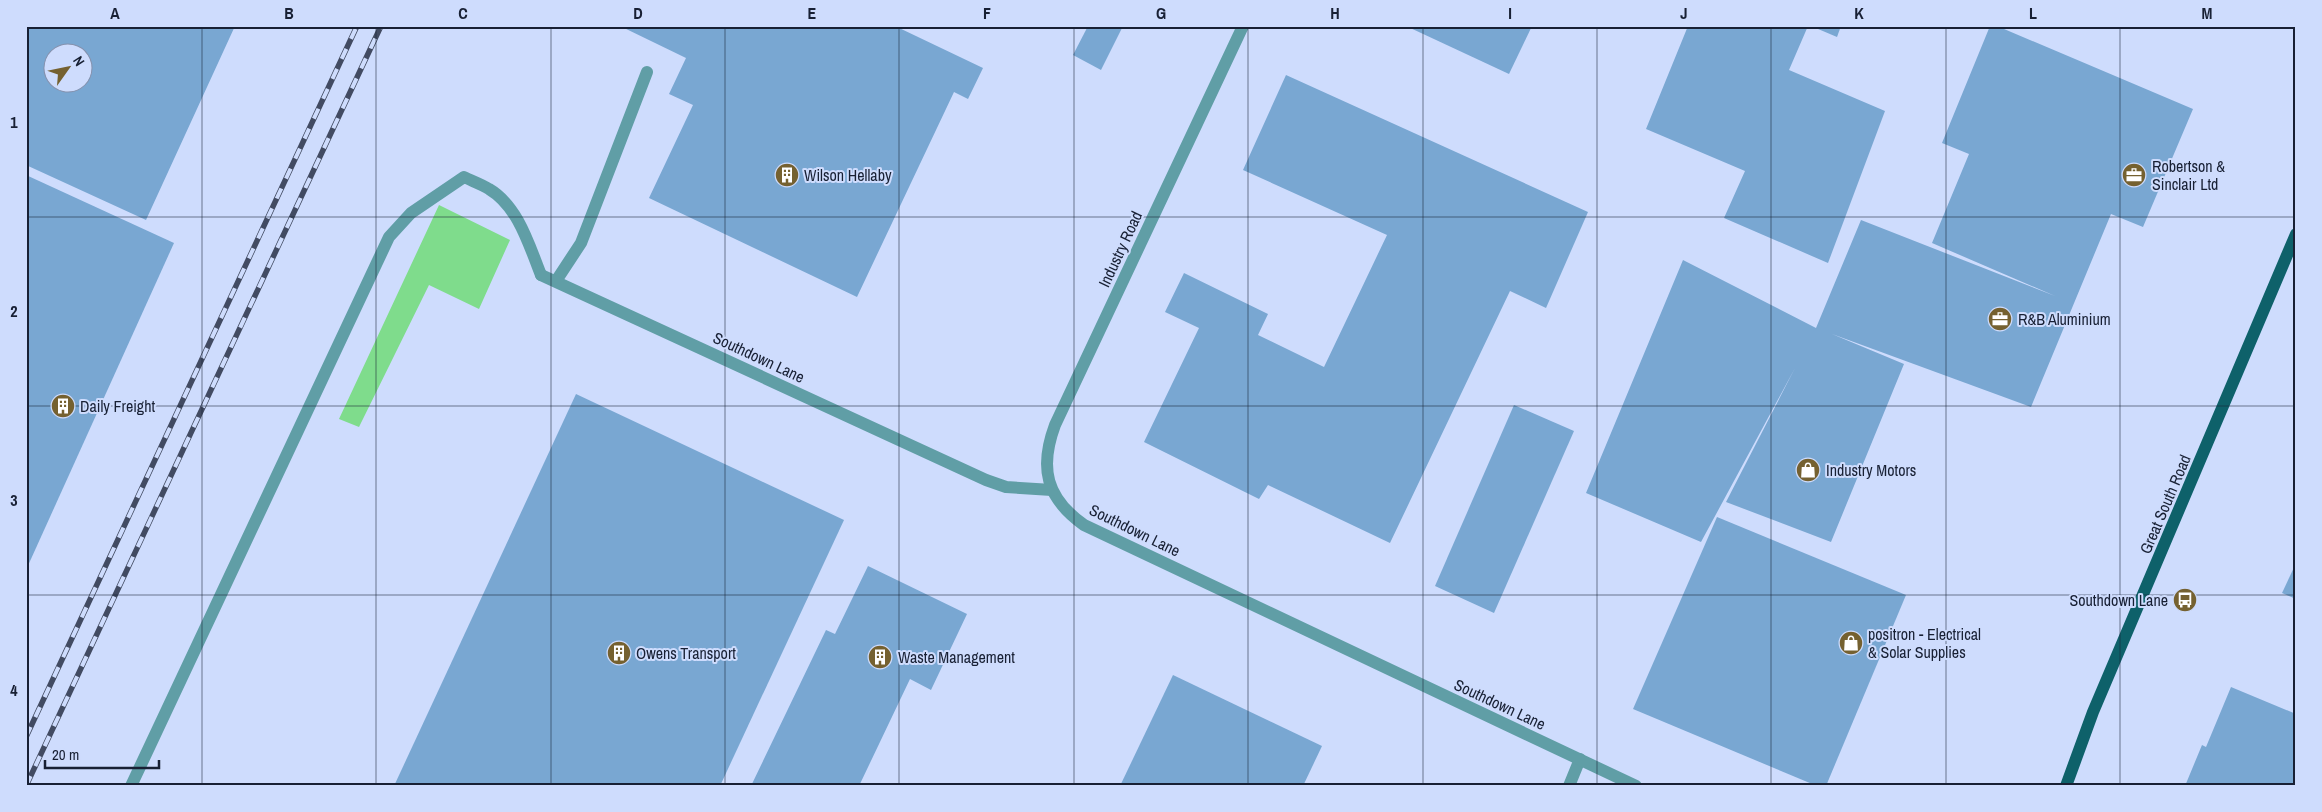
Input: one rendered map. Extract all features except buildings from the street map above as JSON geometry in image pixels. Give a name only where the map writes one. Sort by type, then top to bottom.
[{"type":"main road","name":"Great South Road","points":[[2066,786],[2093,712],[2296,234]]},
{"type":"street","name":"Industry Road","points":[[1052,490],[1047,475],[1046,454],[1055,425],[1243,26]]},
{"type":"street","points":[[556,281],[581,243],[647,72]]},
{"type":"street","name":"Southdown Lane","points":[[131,786],[389,237],[411,213],[464,177],[490,189],[505,202],[521,226],[541,274],[986,480],[1006,487],[1052,490],[1062,506],[1084,525],[1636,786]]},
{"type":"street","points":[[1569,786],[1580,759]]},
{"type":"green space","points":[[439,205],[510,240],[479,309],[429,285],[359,427],[339,419]]},
{"type":"railway","points":[[26,737],[357,26]]},
{"type":"railway","points":[[26,786],[381,26]]},
{"type":"place","name":"Wilson Hellaby","points":[[787,175]]},
{"type":"place","name":"Robertson & Sinclair Ltd","points":[[2134,175]]},
{"type":"place","name":"R&B Aluminium","points":[[2000,319]]},
{"type":"place","name":"Daily Freight","points":[[63,406]]},
{"type":"place","name":"Industry Motors","points":[[1808,470]]},
{"type":"place","name":"Southdown Lane","points":[[2185,600]]},
{"type":"place","name":"positron - Electrical & Solar Supplies","points":[[1851,643]]},
{"type":"place","name":"Owens Transport","points":[[619,653]]},
{"type":"place","name":"Waste Management","points":[[880,657]]}]
